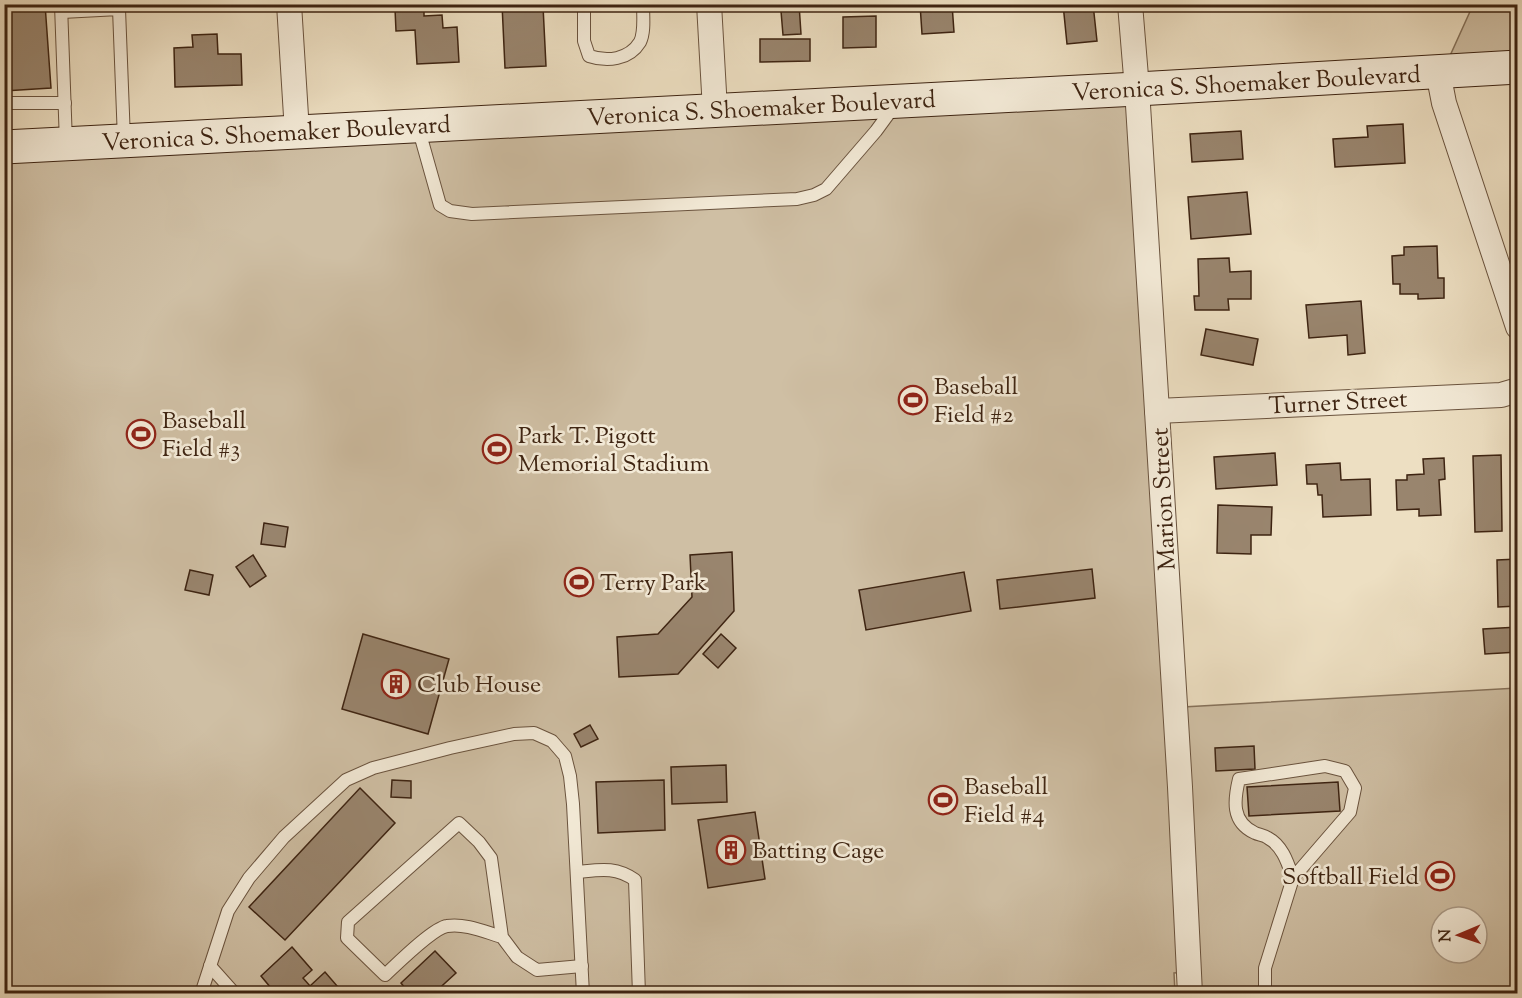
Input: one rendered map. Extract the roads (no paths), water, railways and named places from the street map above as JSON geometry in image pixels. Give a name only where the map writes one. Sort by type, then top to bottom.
[{"type":"street","points":[[289,4],[297,132]]},
{"type":"street","points":[[709,4],[715,110]]},
{"type":"street","name":"Marion Street","points":[[1130,4],[1180,787],[1190,993]]},
{"type":"street","name":"Veronica S. Shoemaker Boulevard","points":[[4,147],[1137,89],[1518,67]]},
{"type":"street","points":[[1438,72],[1444,103],[1518,327]]},
{"type":"street","name":"Turner Street","points":[[1157,411],[1501,395],[1518,390]]},
{"type":"lane","points":[[584,4],[584,41],[589,56],[598,59],[620,58],[630,54],[641,41],[644,20],[643,4]]},
{"type":"lane","points":[[66,144],[62,8],[119,9],[124,141]]},
{"type":"lane","points":[[417,126],[440,205],[450,211],[472,214],[797,199],[826,189],[884,121],[897,100]]},
{"type":"lane","points":[[4,103],[65,103]]},
{"type":"lane","points":[[201,993],[228,911],[249,878],[284,837],[346,780],[373,768],[450,748],[514,734],[534,733],[552,741],[565,756],[570,776],[583,993]]},
{"type":"lane","points":[[1265,993],[1265,968],[1293,878],[1350,812],[1355,788],[1345,771],[1325,766],[1239,779],[1235,807],[1240,822],[1253,833],[1269,838],[1278,847],[1285,857],[1293,878]]},
{"type":"lane","points":[[502,937],[459,925],[444,926],[428,936],[385,975],[347,938],[348,922],[459,824],[479,842],[491,858],[502,937],[517,957],[537,970],[582,966]]},
{"type":"lane","points":[[577,872],[607,870],[624,873],[634,880],[639,993]]},
{"type":"lane","points":[[210,966],[236,993]]},
{"type":"place","name":"Baseball Field #2","points":[[913,400]]},
{"type":"place","name":"Baseball Field #3","points":[[141,434]]},
{"type":"place","name":"Park T. Pigott Memorial Stadium","points":[[497,449]]},
{"type":"place","name":"Terry Park","points":[[579,582]]},
{"type":"place","name":"Club House","points":[[396,684]]},
{"type":"place","name":"Baseball Field #4","points":[[943,800]]},
{"type":"place","name":"Batting Cage","points":[[731,850]]},
{"type":"place","name":"Softball Field","points":[[1440,876]]}]
